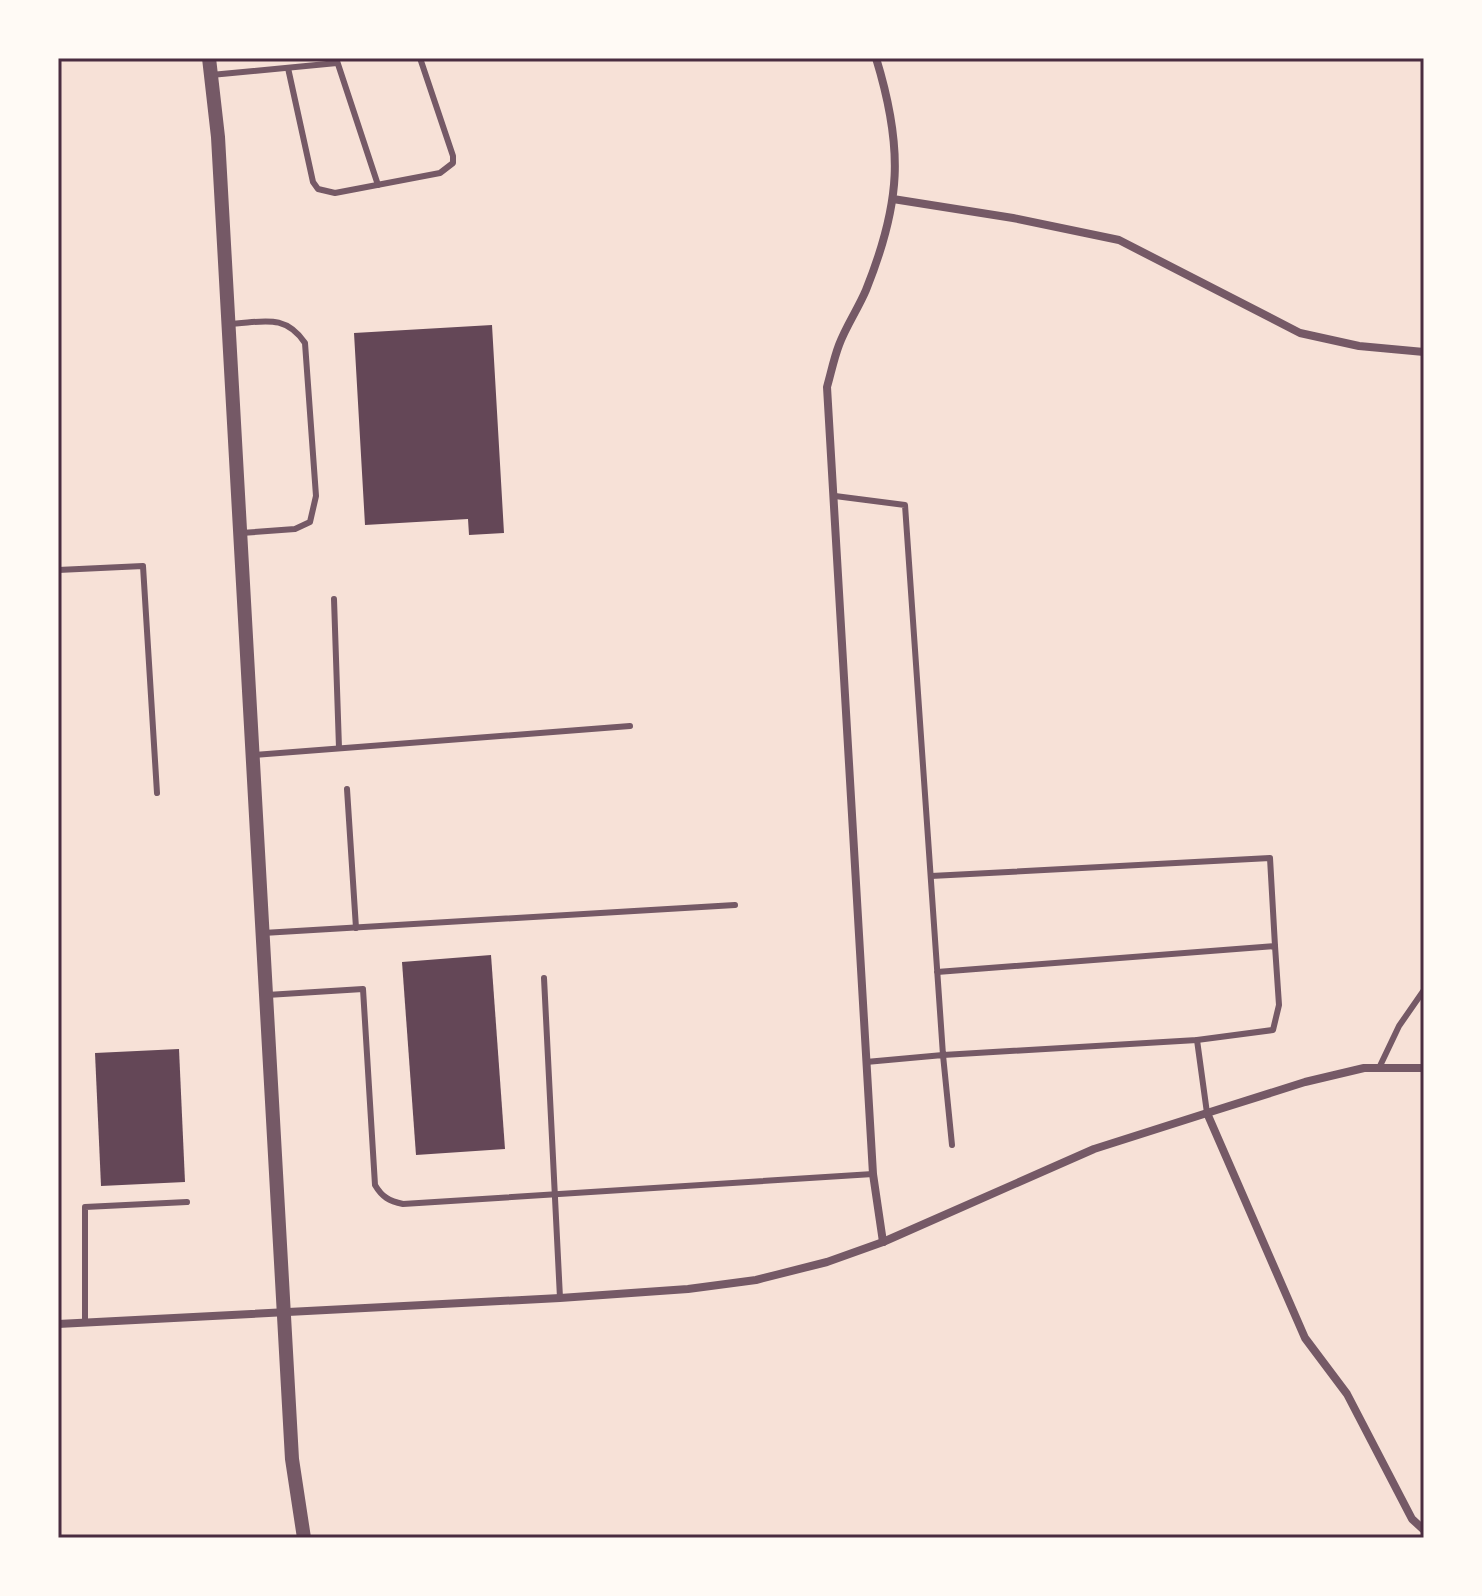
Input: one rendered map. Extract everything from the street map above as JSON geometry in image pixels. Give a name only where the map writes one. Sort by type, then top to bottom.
[{"type":"street","points":[[209,58],[218,137],[292,1459],[304,1538]]},
{"type":"street","points":[[876,58],[889,100],[896,152],[893,199],[888,229],[865,293],[839,345],[827,387],[873,1174],[883,1242]]},
{"type":"street","points":[[893,199],[1013,218],[1119,240],[1300,333],[1359,346],[1424,352]]},
{"type":"street","points":[[58,1324],[560,1298],[688,1289],[756,1280],[827,1262],[883,1242],[1094,1149],[1207,1113],[1305,1082],[1364,1068],[1424,1068]]},
{"type":"street","points":[[1207,1113],[1305,1338],[1347,1394],[1412,1519],[1424,1530]]},
{"type":"lane","points":[[288,68],[313,182],[318,189],[335,193],[440,173],[453,163],[420,58]]},
{"type":"lane","points":[[211,75],[336,60],[378,185]]},
{"type":"lane","points":[[228,324],[280,322],[295,328],[305,343],[316,496],[310,522],[295,529],[240,533]]},
{"type":"lane","points":[[835,496],[905,505],[952,1145]]},
{"type":"lane","points":[[58,570],[143,566],[157,793]]},
{"type":"lane","points":[[334,599],[339,748]]},
{"type":"lane","points":[[253,755],[630,726]]},
{"type":"lane","points":[[347,789],[356,928]]},
{"type":"lane","points":[[866,1062],[1197,1040],[1273,1030],[1279,1005],[1270,858],[931,876]]},
{"type":"lane","points":[[263,933],[735,905]]},
{"type":"lane","points":[[937,972],[1275,946]]},
{"type":"lane","points":[[544,978],[560,1298]]},
{"type":"lane","points":[[267,995],[363,989],[375,1185],[381,1195],[403,1204],[873,1174]]},
{"type":"lane","points":[[1379,1068],[1399,1026],[1424,990]]},
{"type":"lane","points":[[1197,1040],[1207,1113]]},
{"type":"lane","points":[[85,1323],[85,1207],[187,1202]]},
{"type":"building","points":[[492,325],[504,533],[469,535],[468,519],[365,525],[354,333]]},
{"type":"building","points":[[491,955],[505,1149],[416,1155],[402,962]]},
{"type":"building","points":[[179,1049],[185,1182],[101,1186],[95,1053]]}]
